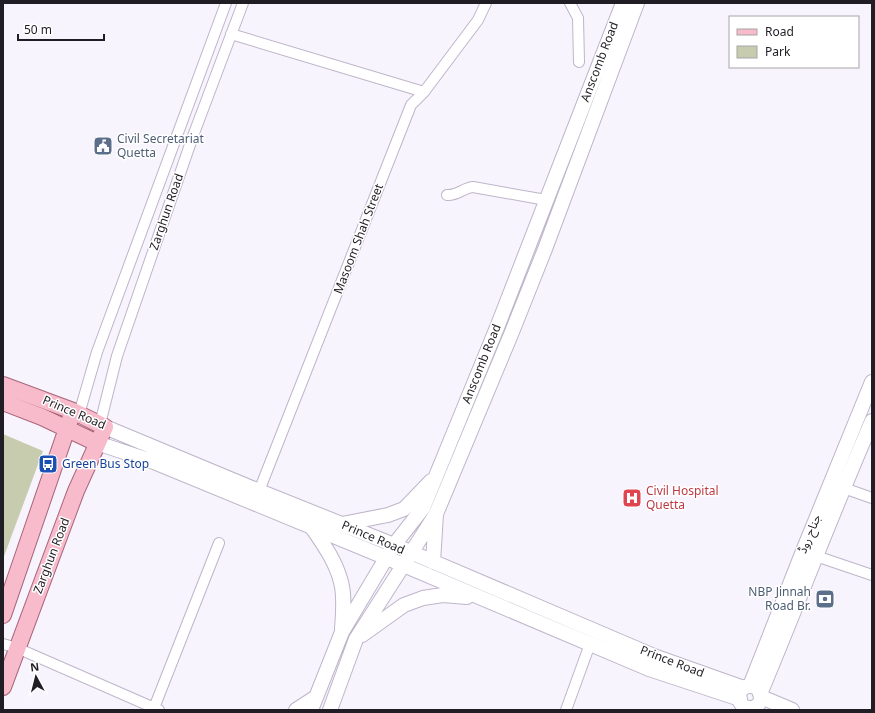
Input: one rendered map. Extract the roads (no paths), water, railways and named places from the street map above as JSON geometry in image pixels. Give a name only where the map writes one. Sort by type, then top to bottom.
[{"type":"main road","name":"Anscomb Road","points":[[311,710],[342,632],[394,545],[423,508],[498,325],[623,3]]},
{"type":"main road","name":"Anscomb Road","points":[[330,710],[356,639],[436,514],[512,332],[637,3]]},
{"type":"main road","name":"جناح روڈ","points":[[749,699],[817,557],[837,485],[869,399],[872,382]]},
{"type":"main road","name":"Prince Road","points":[[3,385],[76,412],[102,425],[259,491],[394,545],[654,656],[749,699]]},
{"type":"main road","name":"Prince Road","points":[[3,402],[67,428],[97,443],[154,462],[649,668],[749,699],[792,710]]},
{"type":"main road","name":"Zarghun Road","points":[[3,615],[67,428],[76,412]]},
{"type":"main road","name":"جناح روڈ","points":[[749,699],[803,551],[872,421]]},
{"type":"main road","name":"Zarghun Road","points":[[3,687],[10,646],[97,443],[102,425]]},
{"type":"main road","points":[[342,524],[388,515],[404,509],[436,476]]},
{"type":"main road","points":[[433,562],[436,514]]},
{"type":"main road","points":[[313,529],[332,558],[341,582],[344,605],[342,632]]},
{"type":"main road","points":[[356,639],[404,605],[422,598],[443,595],[484,599]]},
{"type":"main road","points":[[336,694],[339,710]]},
{"type":"main road","points":[[296,710],[316,697]]},
{"type":"street","name":"Zarghun Road","points":[[76,412],[96,352],[226,3]]},
{"type":"street","name":"Zarghun Road","points":[[102,425],[117,356],[193,136],[243,3]]},
{"type":"street","name":"Masoom Shah Street","points":[[259,491],[411,104],[424,92],[478,20],[486,3]]},
{"type":"street","points":[[570,3],[578,18],[579,62]]},
{"type":"street","points":[[231,34],[424,92]]},
{"type":"street","points":[[448,194],[452,195],[466,188],[473,187],[546,200]]},
{"type":"street","points":[[837,485],[872,498]]},
{"type":"street","points":[[10,646],[156,709],[219,543]]},
{"type":"street","points":[[803,551],[872,575]]},
{"type":"street","points":[[566,710],[590,644]]},
{"type":"place","name":"Civil Secretariat Quetta","points":[[103,146]]},
{"type":"place","name":"Green Bus Stop","points":[[48,464]]},
{"type":"place","name":"Civil Hospital Quetta","points":[[632,498]]},
{"type":"place","name":"NBP Jinnah Road Br.","points":[[825,599]]}]
